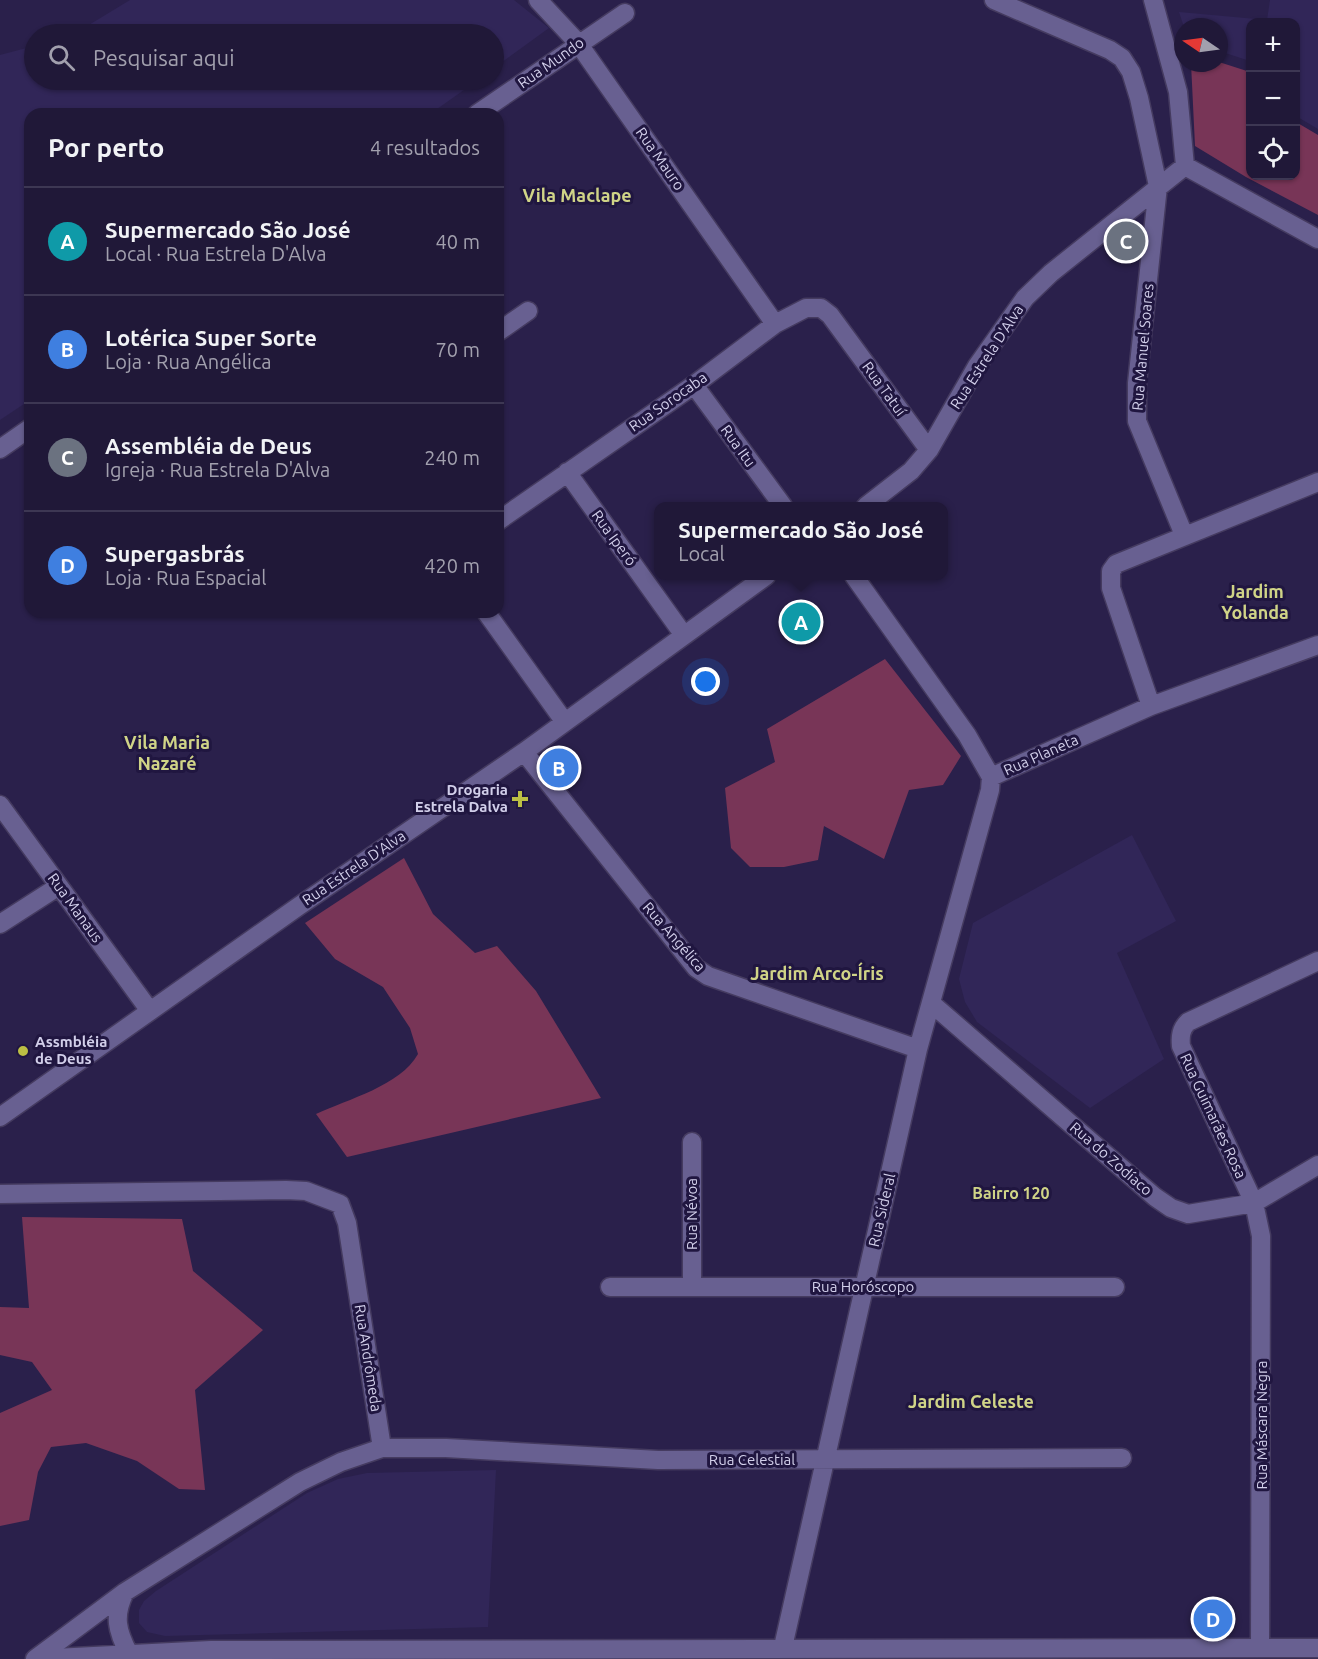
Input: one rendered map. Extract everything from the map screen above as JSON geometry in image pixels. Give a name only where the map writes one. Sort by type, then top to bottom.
[{"type":"street","name":"Rua Mauro","points":[[538,0],[578,42],[775,324]]},
{"type":"street","name":"Rua Manuel Soares","points":[[994,0],[1094,42],[1122,58],[1131,72],[1158,186],[1135,403],[1137,421],[1184,535]]},
{"type":"street","points":[[1153,0],[1178,92],[1185,166],[1318,239]]},
{"type":"street","name":"Rua Mundo","points":[[485,108],[578,42],[625,13]]},
{"type":"street","name":"Rua Estrela D'Alva","points":[[872,502],[911,471],[928,450],[977,366],[1025,298],[1060,266],[1185,166]]},
{"type":"street","name":"Rua Sorocaba","points":[[504,517],[694,385],[775,324],[806,308],[821,308],[830,315],[838,327]]},
{"type":"street","points":[[504,328],[528,311]]},
{"type":"street","name":"Rua Tatuí","points":[[838,327],[928,450]]},
{"type":"street","name":"Rua Itu","points":[[694,385],[779,502]]},
{"type":"street","points":[[0,449],[24,432]]},
{"type":"street","name":"Rua Iperó","points":[[567,472],[683,634]]},
{"type":"street","points":[[1151,706],[1111,588],[1111,572],[1116,564],[1318,482]]},
{"type":"street","name":"Rua Estrela D'Alva","points":[[0,1117],[524,752],[683,634],[760,580]]},
{"type":"street","name":"Rua Planeta","points":[[857,580],[967,735],[991,777],[1151,706],[1318,645]]},
{"type":"street","points":[[490,618],[564,721]]},
{"type":"street","name":"Rua Angélica","points":[[524,752],[696,968],[708,976],[918,1049]]},
{"type":"street","name":"Rua Sideral","points":[[783,1647],[918,1049],[990,790],[991,777]]},
{"type":"street","name":"Rua Manaus","points":[[0,805],[150,1011]]},
{"type":"street","points":[[0,924],[59,886]]},
{"type":"street","name":"Rua Guimarães Rosa","points":[[1254,1203],[1180,1046],[1182,1028],[1188,1022],[1318,961]]},
{"type":"street","name":"Rua do Zodíaco","points":[[932,1004],[1155,1197],[1172,1208],[1188,1214],[1254,1203],[1318,1165]]},
{"type":"street","name":"Rua Névoa","points":[[692,1142],[692,1287]]},
{"type":"street","name":"Rua Andrômeda","points":[[0,1194],[286,1190],[306,1191],[340,1204],[347,1223],[382,1448]]},
{"type":"street","name":"Rua Máscara Negra","points":[[1254,1203],[1261,1236],[1263,1330],[1260,1647]]},
{"type":"street","name":"Rua Horóscopo","points":[[610,1287],[1115,1287]]},
{"type":"street","points":[[35,1659],[125,1592],[300,1482],[341,1462],[382,1448]]},
{"type":"street","name":"Rua Celestial","points":[[382,1448],[446,1448],[658,1460],[1122,1458]]},
{"type":"street","points":[[125,1592],[117,1615],[117,1630],[129,1654]]},
{"type":"street","points":[[35,1659],[211,1650],[505,1654],[687,1653],[783,1647],[1171,1654],[1260,1647],[1318,1647]]},
{"type":"shaded area","points":[[130,0],[514,0],[549,28],[504,61],[504,24],[90,24]]},
{"type":"shaded area","points":[[1270,0],[1318,0],[1318,129],[1300,118],[1300,18],[1267,18]]},
{"type":"shaded area","points":[[1179,12],[1246,18],[1246,60],[1228,54],[1228,18],[1181,18]]},
{"type":"shaded area","points":[[24,49],[24,90],[464,90],[438,108],[24,108],[24,404],[0,420],[0,55]]},
{"type":"shaded area","points":[[1228,65],[1246,71],[1246,177],[1195,146],[1191,72],[1228,72]]},
{"type":"shaded area","points":[[1300,124],[1318,135],[1318,215],[1252,180],[1300,180]]},
{"type":"shaded area","points":[[885,659],[961,756],[943,785],[909,790],[884,859],[824,826],[818,860],[784,867],[750,867],[731,848],[725,788],[775,762],[767,729]]},
{"type":"shaded area","points":[[1132,835],[1176,921],[1117,953],[1164,1059],[1090,1108],[977,1022],[965,1002],[959,979],[973,923]]},
{"type":"shaded area","points":[[404,858],[433,914],[475,953],[497,946],[536,991],[601,1098],[347,1157],[316,1114],[386,1083],[399,1075],[418,1054],[410,1028],[383,987],[335,959],[305,923]]},
{"type":"shaded area","points":[[22,1217],[182,1219],[193,1271],[263,1330],[195,1390],[205,1490],[179,1489],[137,1461],[86,1443],[51,1447],[38,1472],[29,1520],[0,1526],[0,1413],[52,1390],[32,1362],[0,1355],[0,1307],[29,1308]]},
{"type":"shaded area","points":[[496,1470],[488,1627],[165,1636],[147,1632],[139,1623],[139,1610],[144,1601],[156,1591],[307,1493],[338,1479],[367,1473]]},
{"type":"place","name":"Assembléia de Deus","points":[[1126,241]]},
{"type":"place","name":"Supermercado São José","points":[[801,622]]},
{"type":"place","name":"Lotérica Super Sorte","points":[[559,768]]},
{"type":"place","name":"Drogaria Estrela Dalva","points":[[520,799]]},
{"type":"place","name":"Assmbléia de Deus","points":[[23,1051]]},
{"type":"place","name":"Supergasbrás","points":[[1213,1619]]},
{"type":"district","name":"Vila Maclape","points":[[577,196]]},
{"type":"district","name":"Jardim Yolanda","points":[[1255,602]]},
{"type":"district","name":"Vila Maria Nazaré","points":[[167,753]]},
{"type":"district","name":"Jardim Arco-Íris","points":[[817,974]]},
{"type":"district","name":"Bairro 120","points":[[1011,1193]]},
{"type":"district","name":"Jardim Celeste","points":[[971,1402]]}]
